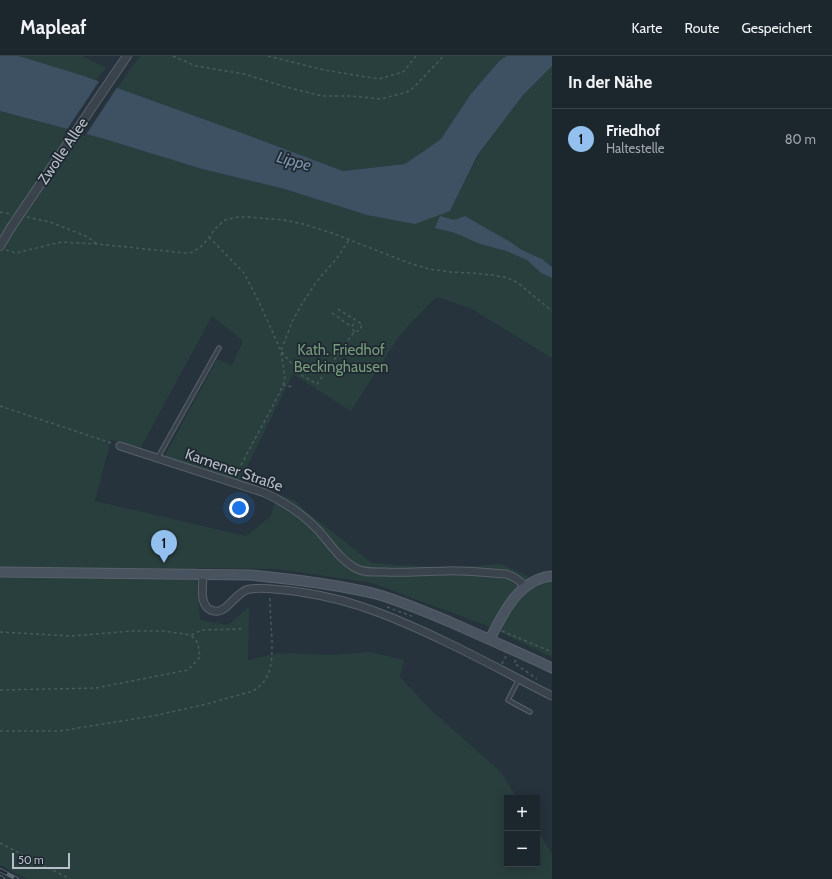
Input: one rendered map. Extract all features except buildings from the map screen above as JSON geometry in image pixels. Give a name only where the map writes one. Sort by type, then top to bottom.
[{"type":"main road","points":[[0,572],[203,574],[250,576],[314,582],[377,594],[419,609],[490,639],[552,668]]},
{"type":"main road","points":[[490,639],[512,601],[525,587],[541,578],[552,576]]},
{"type":"street","name":"Zwolle Allee","points":[[3,248],[10,230],[126,57]]},
{"type":"street","name":"Kamener Straße","points":[[120,446],[264,493],[282,501],[293,508],[314,526],[344,560],[357,569],[375,572],[408,573],[447,570],[506,574],[520,581],[525,587]]},
{"type":"street","points":[[203,574],[202,599],[205,606],[210,610],[216,612],[223,610],[246,590],[269,589],[292,591],[348,602],[396,619],[425,632],[552,696]]},
{"type":"lane","points":[[157,459],[219,348]]},
{"type":"lane","points":[[519,679],[508,700],[530,712]]},
{"type":"path","points":[[174,56],[196,66],[244,74],[322,96],[352,96],[381,99],[410,91],[443,56]]},
{"type":"path","points":[[268,56],[324,70],[379,79],[403,72],[416,56]]},
{"type":"path","points":[[0,212],[14,214]]},
{"type":"path","points":[[27,217],[50,222],[88,237],[97,244]]},
{"type":"path","points":[[3,248],[16,253],[61,242],[185,253],[193,252],[203,245],[216,228],[225,220],[238,217],[283,220],[303,224],[332,233],[409,263],[429,269],[508,278],[518,283],[552,311]]},
{"type":"path","points":[[210,237],[244,273],[282,351],[300,375],[317,384],[354,332],[360,330],[362,324],[336,308]]},
{"type":"path","points":[[233,483],[244,459],[274,405],[285,380],[282,351],[292,322],[318,280],[337,258],[349,240]]},
{"type":"path","points":[[332,313],[352,326],[354,332]]},
{"type":"path","points":[[352,326],[355,320]]},
{"type":"path","points":[[283,385],[292,387]]},
{"type":"path","points":[[0,406],[120,446]]},
{"type":"path","points":[[0,731],[59,731],[153,716],[207,704],[253,691],[259,687],[265,679],[272,660],[269,589]]},
{"type":"path","points":[[495,628],[552,652]]},
{"type":"path","points":[[0,632],[72,636],[163,630],[191,635],[202,630],[242,629]]},
{"type":"path","points":[[0,690],[96,688],[188,670],[200,657],[198,643],[191,635]]},
{"type":"path","points":[[516,660],[514,663],[547,686],[544,692]]},
{"type":"path","points":[[0,843],[70,879]]},
{"type":"green space","points":[[19,56],[83,56],[106,68],[96,80]]},
{"type":"green space","points":[[140,56],[507,56],[500,60],[470,95],[441,139],[405,164],[343,171],[117,88]]},
{"type":"green space","name":"Kath. Friedhof Beckinghausen","points":[[552,66],[552,267],[542,259],[522,250],[465,216],[435,228],[455,233],[480,244],[506,251],[527,260],[541,273],[552,278],[552,358],[470,308],[436,297],[399,336],[351,411],[293,374],[239,483],[164,457],[217,359],[232,365],[243,341],[212,316],[140,449],[111,440],[95,501],[246,536],[270,517],[278,494],[295,501],[372,563],[446,568],[501,564],[528,576],[532,583],[552,575],[552,657],[485,625],[372,583],[278,569],[196,568],[200,620],[228,625],[249,607],[248,660],[278,653],[330,655],[371,652],[404,660],[400,677],[430,709],[501,772],[515,795],[504,795],[504,867],[540,867],[540,835],[552,854],[552,879],[28,879],[0,865],[0,111],[101,138],[202,169],[281,188],[367,215],[450,211],[477,157],[523,95]]},
{"type":"water","name":"Lippe","points":[[0,56],[19,56],[84,76],[343,171],[405,164],[441,139],[470,95],[500,60],[507,56],[552,56],[552,66],[523,95],[477,156],[450,211],[415,224],[367,215],[281,188],[202,169],[101,138],[0,111]]},
{"type":"water","points":[[440,216],[454,220],[465,216],[522,250],[542,259],[552,267],[552,278],[541,273],[527,260],[506,251],[480,244],[455,233],[435,228]]},
{"type":"pier","points":[[100,80],[118,86],[85,136],[66,131]]},
{"type":"railway","points":[[0,870],[17,879]]},
{"type":"place","name":"Friedhof","points":[[164,563]]}]
